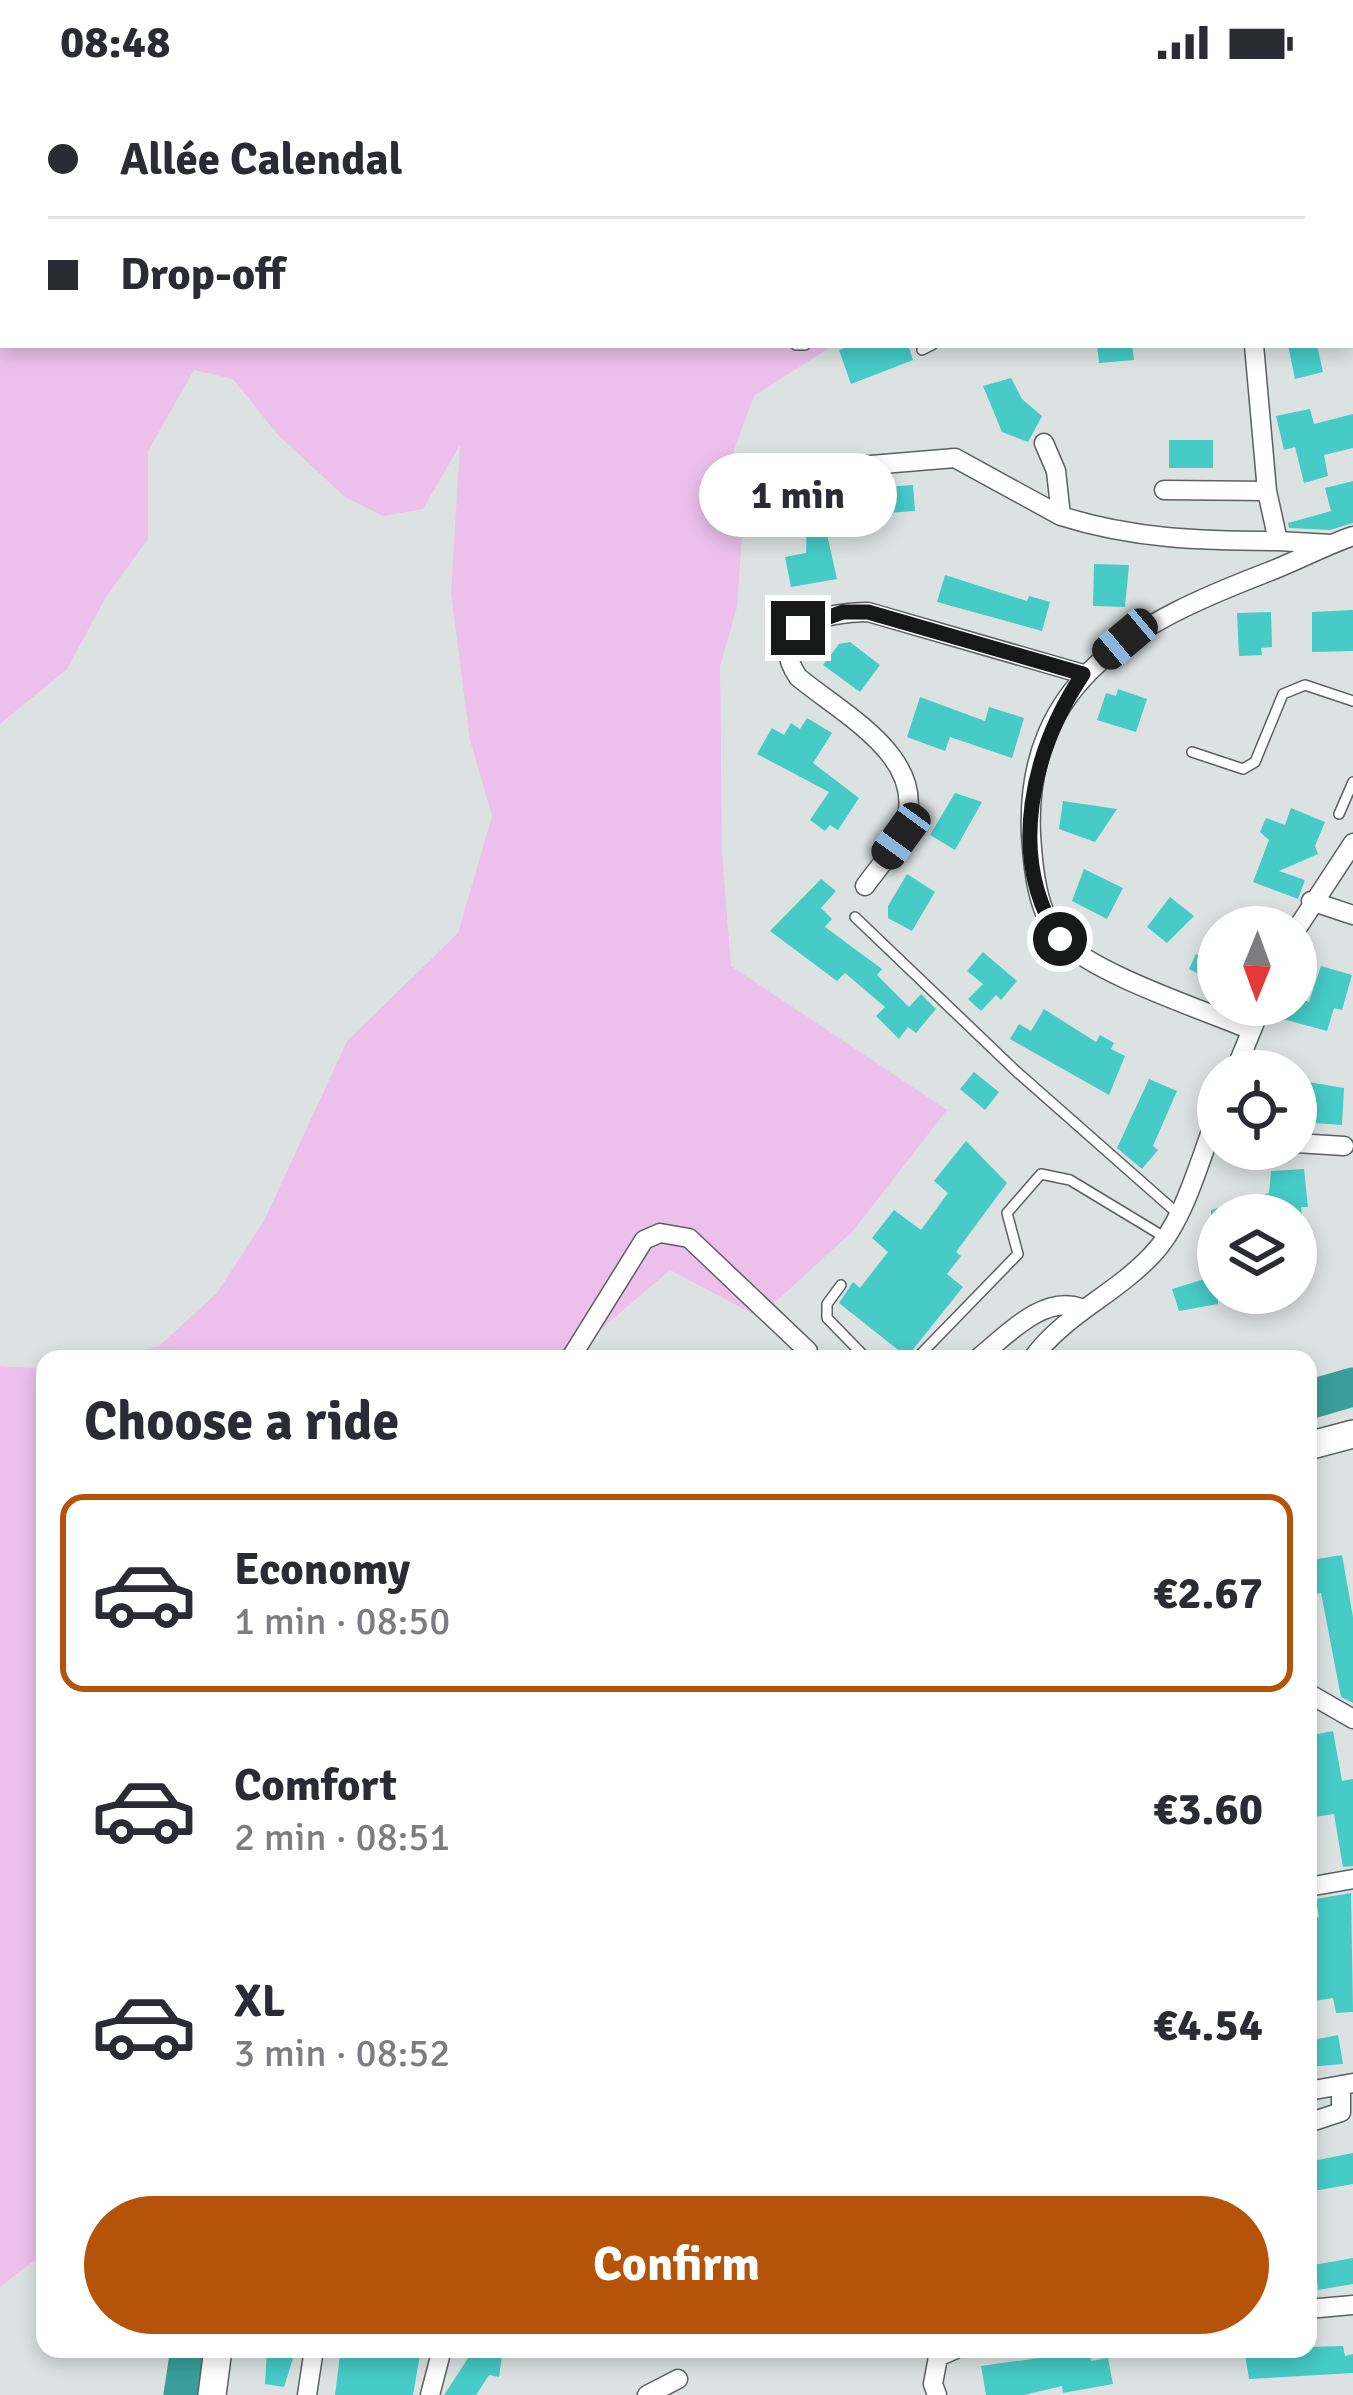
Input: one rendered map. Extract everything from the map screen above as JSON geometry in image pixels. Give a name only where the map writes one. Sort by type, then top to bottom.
[{"type":"main road","points":[[1317,1444],[1353,1434]]},
{"type":"main road","points":[[212,2395],[217,2358]]},
{"type":"street","points":[[1254,348],[1267,490],[1278,541]]},
{"type":"street","points":[[1044,443],[1056,471],[1061,516]]},
{"type":"street","points":[[750,475],[955,458],[1061,516],[1108,531],[1183,541],[1331,544]]},
{"type":"street","points":[[1164,490],[1267,490]]},
{"type":"street","points":[[1251,1030],[1078,953],[1048,921],[1035,868],[1030,811],[1044,742],[1083,674],[1174,608],[1353,536]]},
{"type":"street","points":[[865,886],[901,836],[910,785],[900,762],[798,677],[787,661],[787,645],[798,628],[843,612],[868,612],[1083,674]]},
{"type":"street","points":[[1308,906],[1353,843]]},
{"type":"street","points":[[1311,901],[1353,915]]},
{"type":"street","points":[[1243,1050],[1253,1026]]},
{"type":"street","points":[[1317,1144],[1344,1146]]},
{"type":"street","points":[[1040,1350],[1081,1308],[1116,1286],[1166,1238],[1198,1170]]},
{"type":"street","points":[[575,1350],[644,1240],[673,1233],[689,1238],[807,1350]]},
{"type":"street","points":[[989,1350],[1039,1311],[1066,1302],[1081,1308]]},
{"type":"street","points":[[1317,1698],[1353,1719]]},
{"type":"street","points":[[1317,1885],[1353,1879]]},
{"type":"street","points":[[1317,2089],[1347,2084],[1341,2112],[1317,2120]]},
{"type":"street","points":[[1317,2308],[1353,2305]]},
{"type":"street","points":[[307,2395],[313,2358]]},
{"type":"street","points":[[430,2395],[440,2358]]},
{"type":"street","points":[[937,2395],[932,2384],[938,2358]]},
{"type":"street","points":[[647,2395],[678,2378]]},
{"type":"lane","points":[[1192,752],[1243,769],[1255,762],[1283,694],[1305,686],[1353,701]]},
{"type":"lane","points":[[1339,814],[1353,782]]},
{"type":"lane","points":[[855,917],[1017,1072],[1177,1213]]},
{"type":"lane","points":[[925,1350],[1018,1254],[1007,1213],[1041,1174],[1070,1180],[1166,1238]]},
{"type":"lane","points":[[841,1285],[827,1304],[827,1318],[858,1350]]},
{"type":"shaded area","points":[[0,348],[829,348],[754,396],[715,501],[742,536],[737,607],[720,666],[722,854],[731,966],[947,1110],[853,1231],[759,1317],[670,1270],[577,1350],[145,1350],[159,1346],[217,1293],[264,1221],[347,1041],[458,933],[492,816],[470,740],[451,593],[460,445],[423,509],[383,516],[345,497],[278,435],[233,379],[194,370],[148,451],[148,539],[106,597],[67,669],[0,724]]},
{"type":"shaded area","points":[[0,1366],[36,1368],[36,2259],[0,2287]]},
{"type":"building","points":[[909,348],[913,360],[851,384],[839,350]]},
{"type":"building","points":[[1097,348],[1132,348],[1134,360],[1099,363]]},
{"type":"building","points":[[1289,348],[1318,348],[1323,372],[1295,379]]},
{"type":"building","points":[[1011,378],[1022,399],[1042,416],[1028,442],[1002,432],[983,386]]},
{"type":"building","points":[[1310,409],[1314,424],[1353,414],[1353,448],[1324,455],[1328,476],[1304,483],[1295,447],[1284,450],[1276,416]]},
{"type":"building","points":[[1169,440],[1213,440],[1213,468],[1169,468]]},
{"type":"building","points":[[1353,481],[1353,523],[1330,530],[1289,528],[1288,523],[1331,511],[1325,488]]},
{"type":"building","points":[[810,484],[809,504],[745,505],[745,488]]},
{"type":"building","points":[[913,485],[915,511],[873,514],[871,488]]},
{"type":"building","points":[[807,521],[824,521],[837,579],[791,587],[785,557],[806,553]]},
{"type":"building","points":[[1094,564],[1129,565],[1125,607],[1093,606]]},
{"type":"building","points":[[945,575],[1027,601],[1029,596],[1050,602],[1042,631],[937,602]]},
{"type":"building","points":[[1353,610],[1353,651],[1312,652],[1312,612]]},
{"type":"building","points":[[1271,612],[1272,647],[1261,648],[1262,655],[1239,656],[1237,613]]},
{"type":"building","points":[[850,642],[880,665],[860,692],[823,665],[839,644]]},
{"type":"building","points":[[1118,689],[1147,699],[1136,732],[1097,720],[1106,693],[1116,696]]},
{"type":"building","points":[[920,697],[985,721],[989,707],[1024,718],[1012,758],[950,737],[945,751],[907,737]]},
{"type":"building","points":[[807,718],[832,733],[813,763],[859,798],[838,830],[830,825],[825,831],[810,820],[829,792],[757,754],[772,728],[784,735],[791,723],[800,729]]},
{"type":"building","points":[[955,793],[982,802],[955,850],[930,835]]},
{"type":"building","points":[[1063,801],[1117,809],[1095,842],[1059,829]]},
{"type":"building","points":[[1291,808],[1325,822],[1315,846],[1318,854],[1279,871],[1305,880],[1298,899],[1253,882],[1269,840],[1260,832],[1266,818],[1285,825]]},
{"type":"building","points":[[1084,869],[1123,888],[1107,919],[1072,901]]},
{"type":"building","points":[[907,874],[935,892],[912,931],[888,918],[888,906]]},
{"type":"building","points":[[821,879],[836,891],[821,908],[832,919],[825,927],[882,969],[877,975],[909,1007],[921,994],[936,1009],[916,1033],[908,1027],[899,1039],[876,1016],[885,1007],[845,973],[837,981],[770,931]]},
{"type":"building","points":[[1170,897],[1194,916],[1167,943],[1147,927]]},
{"type":"building","points":[[983,952],[1017,981],[1001,1000],[996,995],[981,1011],[968,999],[983,984],[967,971]]},
{"type":"building","points":[[1321,966],[1352,975],[1342,1010],[1334,1008],[1327,1031],[1309,1026],[1317,1026]]},
{"type":"building","points":[[1044,1009],[1096,1042],[1100,1035],[1114,1043],[1111,1049],[1125,1056],[1109,1095],[1010,1039],[1019,1024],[1031,1031]]},
{"type":"building","points":[[974,1072],[999,1092],[985,1110],[960,1089]]},
{"type":"building","points":[[1149,1079],[1177,1091],[1153,1146],[1158,1150],[1142,1169],[1117,1148]]},
{"type":"building","points":[[1317,1084],[1344,1088],[1342,1125],[1317,1123]]},
{"type":"building","points":[[966,1141],[1007,1183],[956,1252],[961,1256],[947,1274],[963,1287],[913,1350],[898,1350],[839,1303],[853,1282],[860,1288],[888,1252],[872,1238],[894,1210],[921,1230],[948,1193],[934,1181]]},
{"type":"building","points":[[1304,1170],[1307,1194],[1266,1194],[1271,1171]]},
{"type":"building","points":[[1197,1281],[1197,1308],[1179,1311],[1172,1289]]},
{"type":"building","points":[[1342,1555],[1353,1617],[1353,1703],[1341,1697],[1321,1593],[1317,1594],[1317,1559]]},
{"type":"building","points":[[1333,1731],[1342,1781],[1353,1779],[1353,1866],[1343,1867],[1334,1814],[1317,1817],[1317,1734]]},
{"type":"building","points":[[1351,1893],[1353,2012],[1336,2013],[1333,1998],[1317,2001],[1317,1899]]},
{"type":"building","points":[[1338,2035],[1343,2064],[1317,2066],[1317,2039]]},
{"type":"building","points":[[1353,2153],[1353,2184],[1317,2190],[1317,2160]]},
{"type":"building","points":[[1353,2258],[1353,2284],[1318,2290],[1317,2264]]},
{"type":"building","points":[[1343,2346],[1345,2356],[1353,2354],[1353,2373],[1249,2379],[1246,2358],[1317,2358],[1317,2347]]},
{"type":"building","points":[[266,2358],[293,2358],[284,2387],[265,2384]]},
{"type":"building","points":[[340,2358],[419,2358],[413,2395],[335,2395]]},
{"type":"building","points":[[468,2358],[502,2358],[499,2377],[489,2375],[476,2395],[444,2395]]},
{"type":"building","points":[[1039,2358],[1108,2358],[1113,2384],[1063,2393],[1062,2386],[1024,2395],[986,2395],[981,2366]]},
{"type":"waterway","points":[[1317,1397],[1353,1387]]},
{"type":"waterway","points":[[183,2395],[189,2358]]},
{"type":"route","points":[[798,628],[843,612],[868,612],[1083,674],[1044,742],[1030,811],[1038,886],[1048,921],[1060,939]]}]
